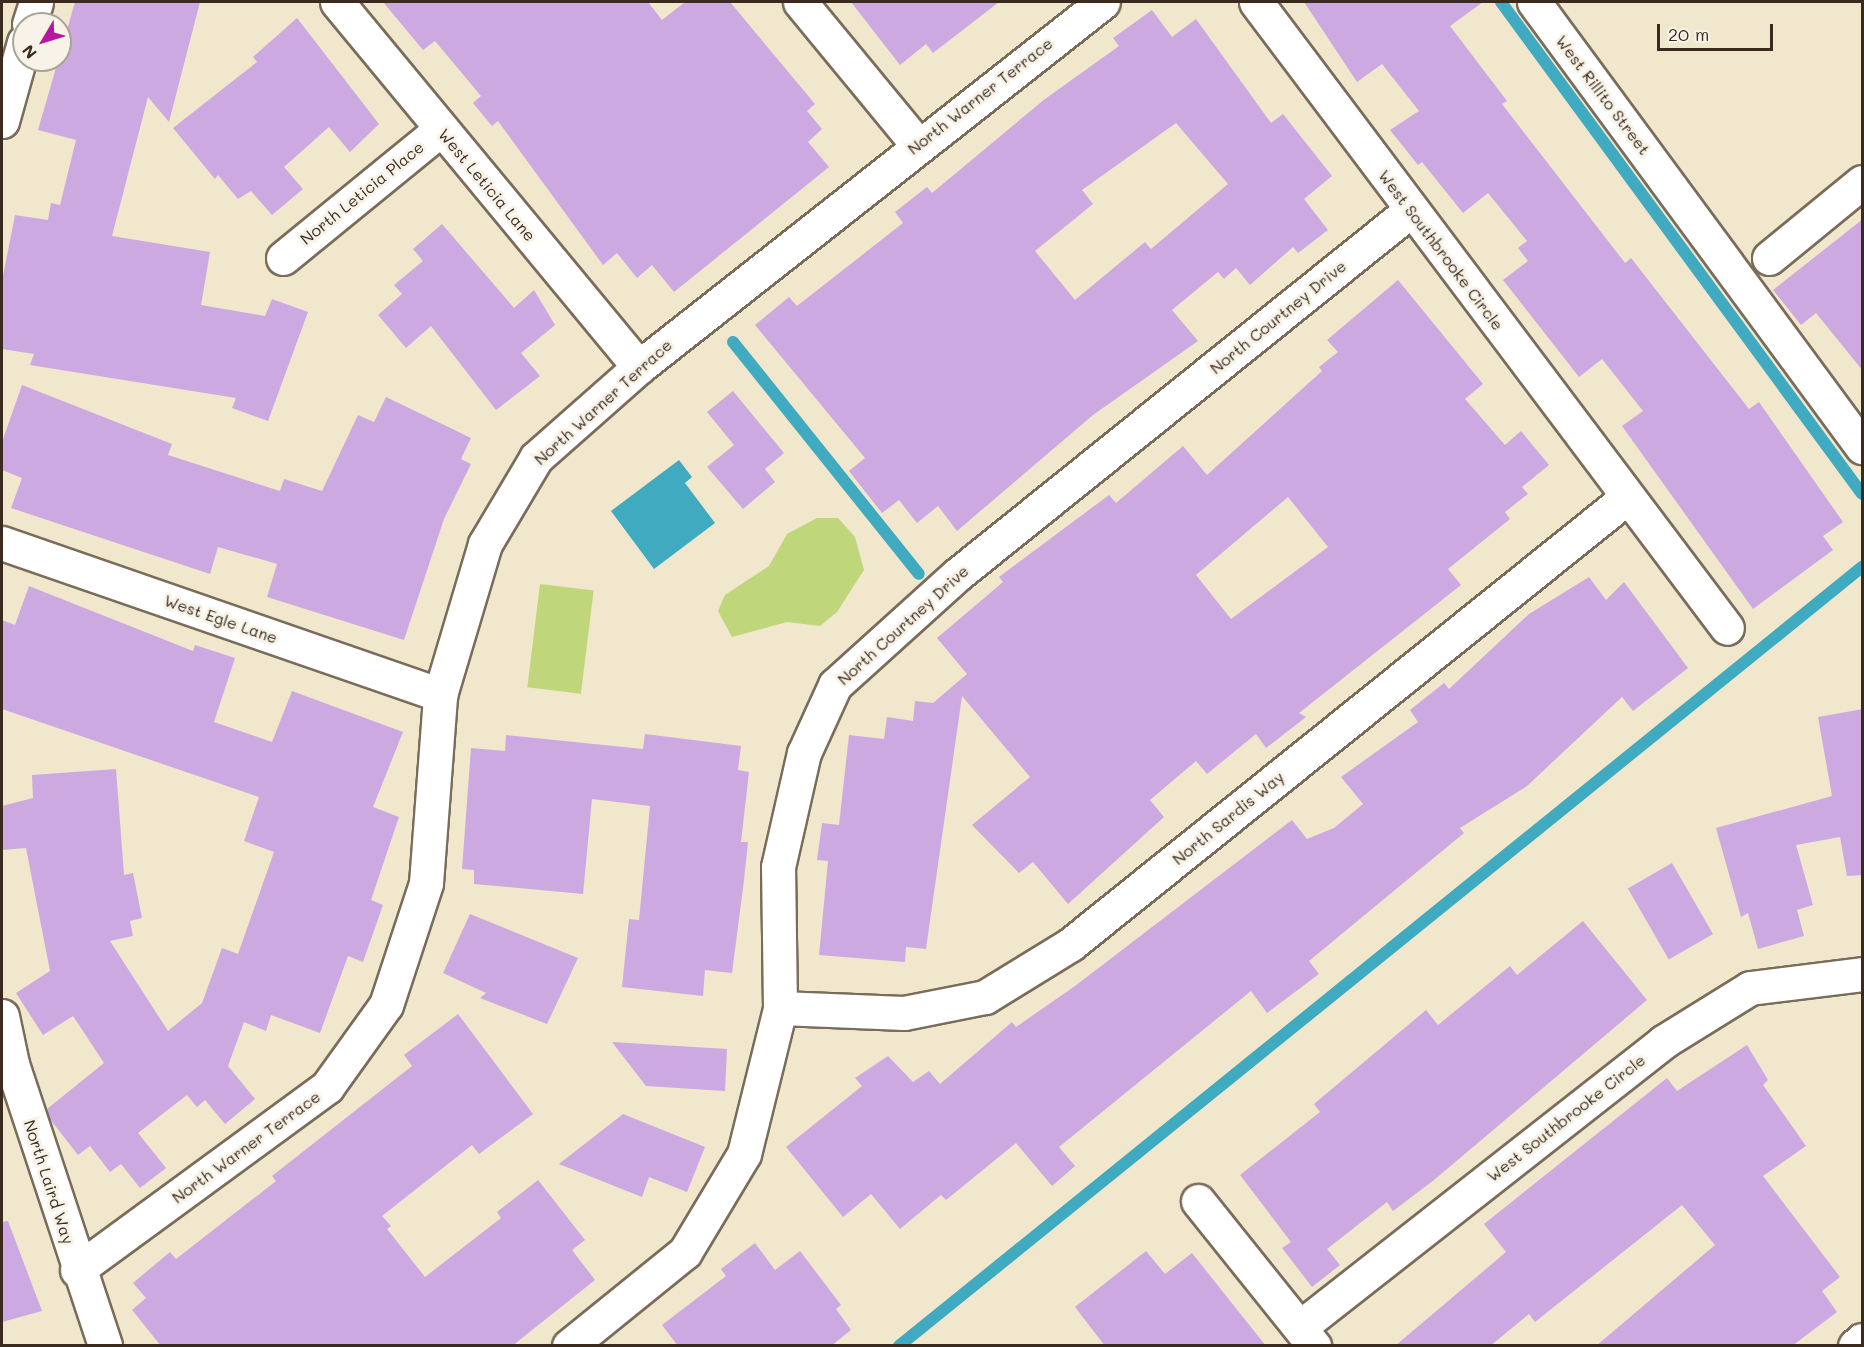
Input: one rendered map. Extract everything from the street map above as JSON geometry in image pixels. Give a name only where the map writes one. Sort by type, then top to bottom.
[{"type":"street","name":"West Leticia Lane","points":[[337,2],[639,367]]},
{"type":"street","points":[[800,2],[917,144]]},
{"type":"street","name":"North Warner Terrace","points":[[77,1270],[327,1087],[386,1005],[426,883],[440,695],[485,544],[536,458],[639,367],[917,144],[1103,2]]},
{"type":"street","name":"West Southbrooke Circle","points":[[1256,2],[1625,499],[1727,628]]},
{"type":"street","name":"West Rillito Street","points":[[1534,2],[1863,447]]},
{"type":"street","points":[[2,122],[16,72]]},
{"type":"street","name":"North Leticia Place","points":[[283,258],[441,129]]},
{"type":"street","points":[[1769,258],[1863,182]]},
{"type":"street","name":"North Courtney Drive","points":[[569,1346],[685,1252],[744,1154],[780,1008],[778,867],[804,753],[835,684],[958,574],[1411,210]]},
{"type":"street","name":"North Sardis Way","points":[[780,1008],[904,1013],[985,997],[1071,944],[1625,499]]},
{"type":"street","name":"West Egle Lane","points":[[2,543],[440,695]]},
{"type":"street","name":"West Southbrooke Circle","points":[[1307,1336],[1663,1042],[1750,988],[1863,974]]},
{"type":"street","name":"North Laird Way","points":[[2,1016],[77,1270],[105,1346]]},
{"type":"street","points":[[1198,1201],[1307,1336]]},
{"type":"street","points":[[1855,1346],[1863,1340]]},
{"type":"green space","points":[[817,518],[838,518],[855,537],[864,570],[837,612],[820,626],[787,622],[732,637],[718,611],[725,595],[769,566],[787,534]]},
{"type":"green space","points":[[540,584],[594,591],[581,694],[527,687]]},
{"type":"water","points":[[679,460],[692,477],[685,483],[715,523],[654,569],[611,511]]},
{"type":"building","points":[[75,2],[200,2],[169,122],[148,97],[112,236],[210,252],[201,305],[265,316],[272,299],[308,312],[268,421],[232,408],[236,398],[30,365],[34,354],[2,349],[2,281],[15,215],[48,220],[51,203],[60,205],[76,140],[38,130],[55,72],[72,72],[72,12]]},
{"type":"building","points":[[383,2],[648,2],[662,20],[685,2],[730,2],[815,104],[807,111],[822,129],[808,142],[829,167],[674,292],[652,265],[637,278],[617,253],[603,265],[498,121],[492,126],[473,103],[481,96],[435,41],[423,50]]},
{"type":"building","points":[[851,2],[999,2],[933,53],[926,44],[900,65]]},
{"type":"building","points":[[1304,2],[1483,2],[1450,26],[1507,101],[1502,104],[1625,263],[1631,258],[1749,409],[1759,402],[1843,522],[1823,536],[1833,550],[1753,609],[1622,426],[1643,411],[1602,359],[1579,377],[1503,280],[1528,261],[1518,248],[1527,241],[1488,193],[1463,213],[1422,162],[1418,165],[1390,130],[1419,111],[1382,64],[1357,82]]},
{"type":"building","points":[[1152,10],[1172,37],[1196,19],[1271,123],[1283,114],[1332,176],[1304,199],[1328,230],[1298,253],[1293,247],[1250,285],[1236,268],[1224,279],[1218,272],[1172,310],[1198,341],[1093,415],[957,531],[938,506],[917,523],[899,500],[882,513],[849,471],[865,458],[755,325],[789,297],[797,306],[903,223],[895,212],[927,187],[932,193],[1045,99],[1119,46],[1113,38]],"holes":[[[1176,123],[1228,184],[1151,249],[1145,242],[1075,300],[1035,251],[1093,204],[1082,190]]]},
{"type":"building","points":[[297,18],[379,124],[350,152],[329,127],[284,167],[303,189],[272,215],[251,191],[238,199],[218,175],[215,179],[173,128],[257,62],[253,57]]},
{"type":"building","points":[[1863,219],[1863,371],[1816,313],[1801,325],[1773,290]]},
{"type":"building","points":[[442,224],[514,308],[534,290],[555,325],[521,353],[540,376],[496,410],[431,326],[406,348],[378,315],[402,294],[394,285],[423,261],[413,249]]},
{"type":"building","points":[[1398,280],[1483,384],[1465,399],[1505,445],[1521,431],[1549,465],[1522,487],[1528,494],[1505,512],[1510,519],[1448,569],[1461,585],[1299,713],[1306,717],[1266,748],[1256,734],[1207,774],[1196,761],[1150,800],[1164,817],[1068,904],[1033,862],[1019,873],[972,825],[1030,777],[962,696],[926,949],[906,947],[905,962],[819,955],[828,861],[817,860],[822,823],[839,825],[849,735],[884,739],[887,717],[913,721],[915,701],[933,703],[967,674],[937,638],[1003,582],[999,577],[1109,495],[1116,503],[1183,446],[1207,475],[1322,371],[1319,367],[1338,352],[1327,340]],"holes":[[[1288,497],[1328,547],[1231,619],[1196,575]]]},
{"type":"building","points":[[22,385],[172,444],[168,455],[280,491],[284,479],[322,491],[358,415],[374,422],[386,397],[471,438],[461,459],[471,464],[444,519],[404,640],[267,597],[277,564],[218,547],[210,574],[11,508],[22,478],[2,470],[2,442]]},
{"type":"building","points":[[733,391],[784,453],[765,469],[775,482],[743,509],[707,467],[734,445],[707,412]]},
{"type":"building","points":[[1589,577],[1606,600],[1624,582],[1688,668],[1633,711],[1622,697],[1527,786],[1460,828],[1464,833],[1309,961],[1319,974],[1267,1013],[1251,991],[1059,1147],[1075,1166],[1052,1186],[1016,1143],[946,1200],[941,1195],[900,1229],[871,1194],[843,1217],[786,1147],[862,1086],[855,1078],[888,1056],[913,1082],[929,1071],[940,1084],[1012,1022],[1016,1027],[1075,986],[1292,820],[1307,839],[1334,828],[1363,804],[1341,777],[1418,722],[1410,710],[1444,683],[1449,689],[1529,614]]},
{"type":"building","points":[[29,586],[193,651],[195,645],[235,658],[214,722],[272,742],[292,691],[403,732],[373,807],[399,817],[371,900],[383,905],[363,962],[348,956],[320,1033],[271,1015],[266,1031],[244,1022],[228,1066],[255,1099],[225,1124],[205,1100],[197,1107],[187,1095],[138,1133],[166,1168],[140,1188],[121,1164],[110,1172],[90,1146],[78,1155],[49,1118],[47,1109],[104,1063],[73,1016],[43,1035],[16,993],[50,971],[26,848],[2,850],[2,806],[33,798],[32,775],[116,769],[124,875],[133,873],[142,918],[130,921],[133,936],[110,941],[168,1031],[202,1003],[222,948],[238,954],[274,852],[244,841],[259,797],[2,709],[2,620],[15,625]]},
{"type":"building","points":[[1863,709],[1863,875],[1847,876],[1840,837],[1796,845],[1813,905],[1797,910],[1804,936],[1758,949],[1748,913],[1741,917],[1716,828],[1832,796],[1818,717]]},
{"type":"building","points":[[645,734],[741,746],[738,770],[749,772],[741,842],[748,842],[732,973],[705,970],[703,996],[622,987],[629,919],[639,920],[650,806],[592,799],[583,894],[474,884],[474,870],[462,869],[471,748],[505,751],[506,735],[643,749]]},
{"type":"building","points":[[1672,863],[1713,934],[1669,960],[1628,889]]},
{"type":"building","points":[[470,914],[578,958],[547,1024],[480,998],[486,993],[443,973]]},
{"type":"building","points":[[1583,921],[1647,1000],[1434,1180],[1393,1211],[1387,1202],[1327,1249],[1340,1265],[1312,1287],[1282,1248],[1291,1242],[1240,1175],[1320,1112],[1314,1104],[1426,1010],[1438,1025],[1510,966],[1517,975]]},
{"type":"building","points":[[458,1014],[533,1114],[479,1154],[472,1145],[382,1216],[391,1226],[387,1229],[425,1277],[501,1218],[497,1212],[538,1180],[585,1240],[572,1250],[595,1280],[512,1346],[161,1346],[132,1310],[146,1298],[133,1283],[170,1252],[176,1259],[276,1181],[272,1176],[412,1066],[404,1055]]},
{"type":"building","points":[[612,1042],[727,1049],[725,1091],[646,1086]]},
{"type":"building","points":[[1747,1045],[1768,1080],[1763,1085],[1806,1146],[1763,1176],[1840,1277],[1822,1291],[1837,1312],[1792,1346],[1596,1346],[1715,1245],[1682,1205],[1535,1322],[1529,1314],[1490,1346],[1395,1346],[1506,1252],[1484,1224],[1667,1078],[1677,1091]]},
{"type":"building","points":[[623,1114],[705,1147],[687,1192],[649,1177],[642,1197],[559,1164]]},
{"type":"building","points":[[8,1221],[42,1311],[2,1322],[2,1222]]},
{"type":"building","points":[[755,1243],[775,1270],[800,1251],[841,1305],[836,1309],[851,1330],[831,1346],[678,1346],[662,1325],[726,1276],[721,1269]]},
{"type":"building","points":[[1146,1251],[1165,1274],[1192,1253],[1266,1346],[1105,1346],[1075,1307]]},
{"type":"waterway","points":[[1501,2],[1862,494]]},
{"type":"waterway","points":[[733,342],[919,574]]},
{"type":"waterway","points":[[899,1346],[1862,567]]}]
